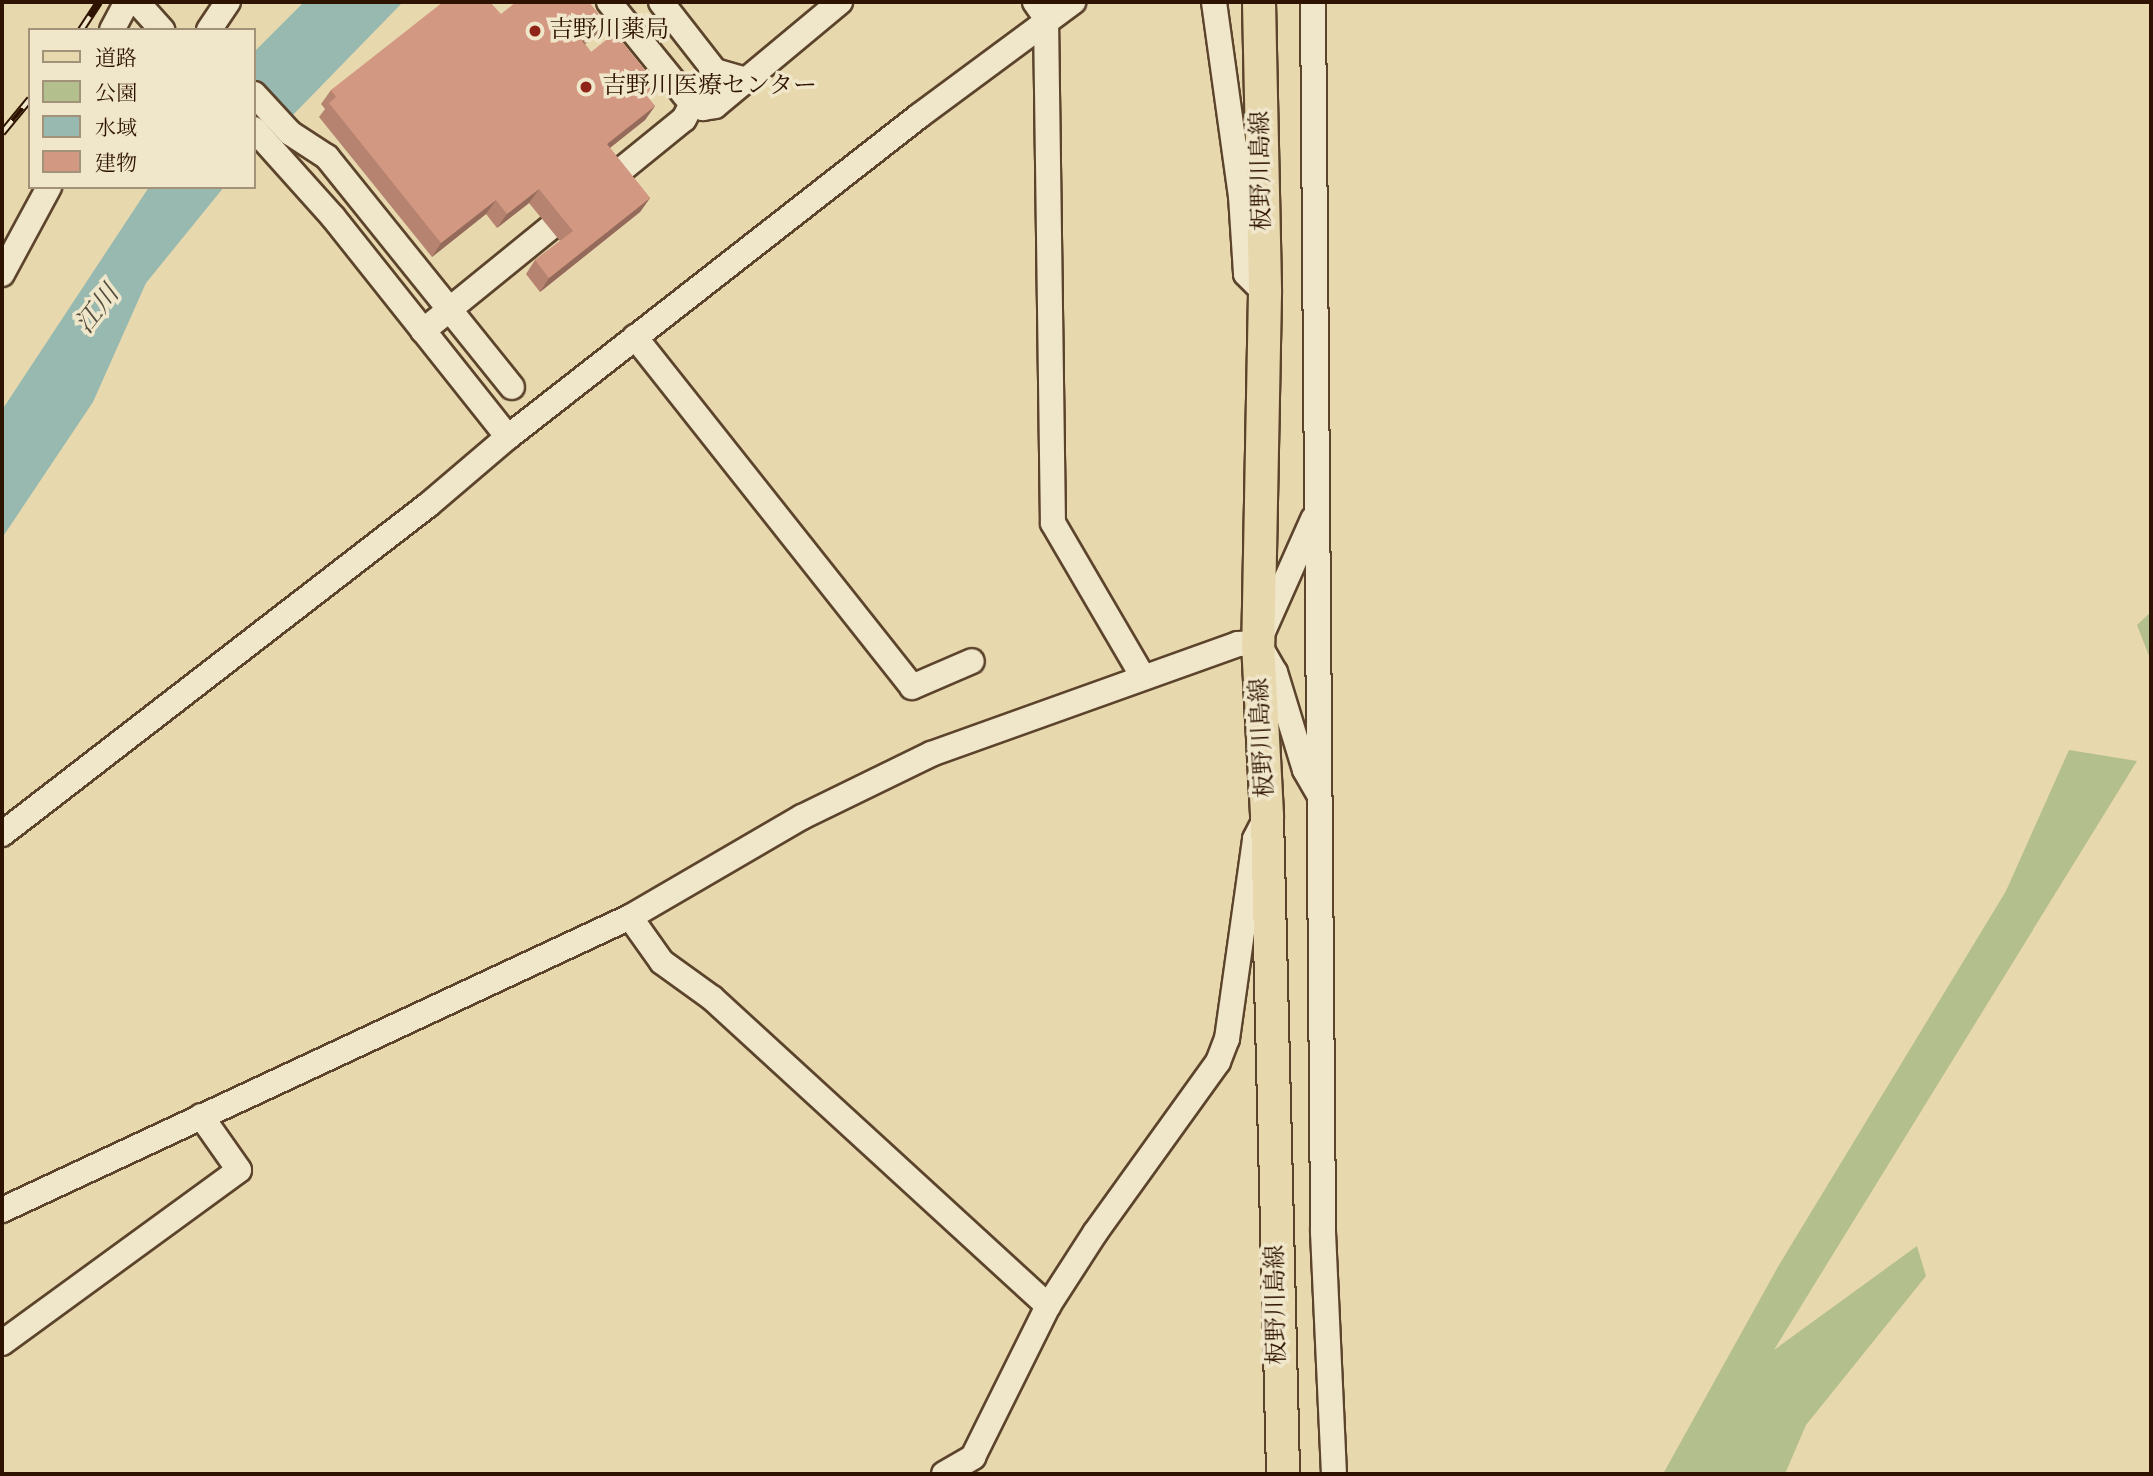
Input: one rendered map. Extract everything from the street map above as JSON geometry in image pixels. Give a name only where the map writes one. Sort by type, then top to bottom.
[{"type":"main road","name":"板野川島線","points":[[1259,2],[1265,293],[1258,643],[1267,817],[1283,1474]]},
{"type":"street","points":[[113,28],[127,2]]},
{"type":"street","points":[[137,2],[160,28]]},
{"type":"street","points":[[210,28],[228,2]]},
{"type":"street","points":[[609,2],[692,104],[715,106],[735,78],[817,2]]},
{"type":"street","points":[[661,2],[715,71],[735,78]]},
{"type":"street","points":[[735,78],[840,2]]},
{"type":"street","points":[[2,834],[428,505],[508,437],[1041,10],[1073,2]]},
{"type":"street","points":[[1214,2],[1241,196],[1246,274],[1265,293]]},
{"type":"street","points":[[1313,2],[1323,1233],[1334,1474]]},
{"type":"street","points":[[1041,10],[1054,523],[1143,677]]},
{"type":"street","points":[[256,96],[290,133],[327,157],[513,387]]},
{"type":"street","points":[[423,331],[684,119],[692,104]]},
{"type":"street","points":[[256,131],[508,437]]},
{"type":"street","points":[[2,274],[48,189]]},
{"type":"street","points":[[635,337],[912,687],[972,661]]},
{"type":"street","points":[[1258,643],[1317,509]]},
{"type":"street","points":[[2,1210],[630,917],[870,782],[983,733],[1238,644],[1258,643]]},
{"type":"street","points":[[1258,643],[1275,672],[1305,769],[1321,798]]},
{"type":"street","points":[[944,1474],[973,1457],[1048,1306],[1095,1233],[1218,1062],[1227,1039],[1255,839],[1267,817]]},
{"type":"street","points":[[630,917],[662,962],[712,998],[1048,1306]]},
{"type":"street","points":[[2,1343],[239,1170],[201,1116]]},
{"type":"green space","points":[[2151,612],[2151,661],[2137,625]]},
{"type":"green space","points":[[2069,750],[2137,761],[1774,1350],[1917,1246],[1926,1276],[1806,1425],[1785,1474],[1663,1474],[1779,1265],[2006,891]]},
{"type":"water","points":[[304,2],[403,2],[256,153],[256,50]]},
{"type":"water","name":"江川","points":[[148,189],[222,189],[146,283],[93,402],[2,538],[2,410]]},
{"type":"building","points":[[443,2],[490,2],[501,14],[516,2],[589,2],[605,22],[582,41],[591,52],[615,33],[652,79],[646,83],[653,92],[647,96],[655,106],[607,144],[650,198],[549,278],[535,260],[573,231],[539,189],[507,214],[496,200],[441,243],[329,103],[336,97],[331,90]]},
{"type":"railway","points":[[82,28],[99,2]]},
{"type":"railway","points":[[2,133],[28,101]]},
{"type":"place","name":"吉野川薬局","points":[[535,31]]},
{"type":"place","name":"吉野川医療センター","points":[[586,87]]}]
